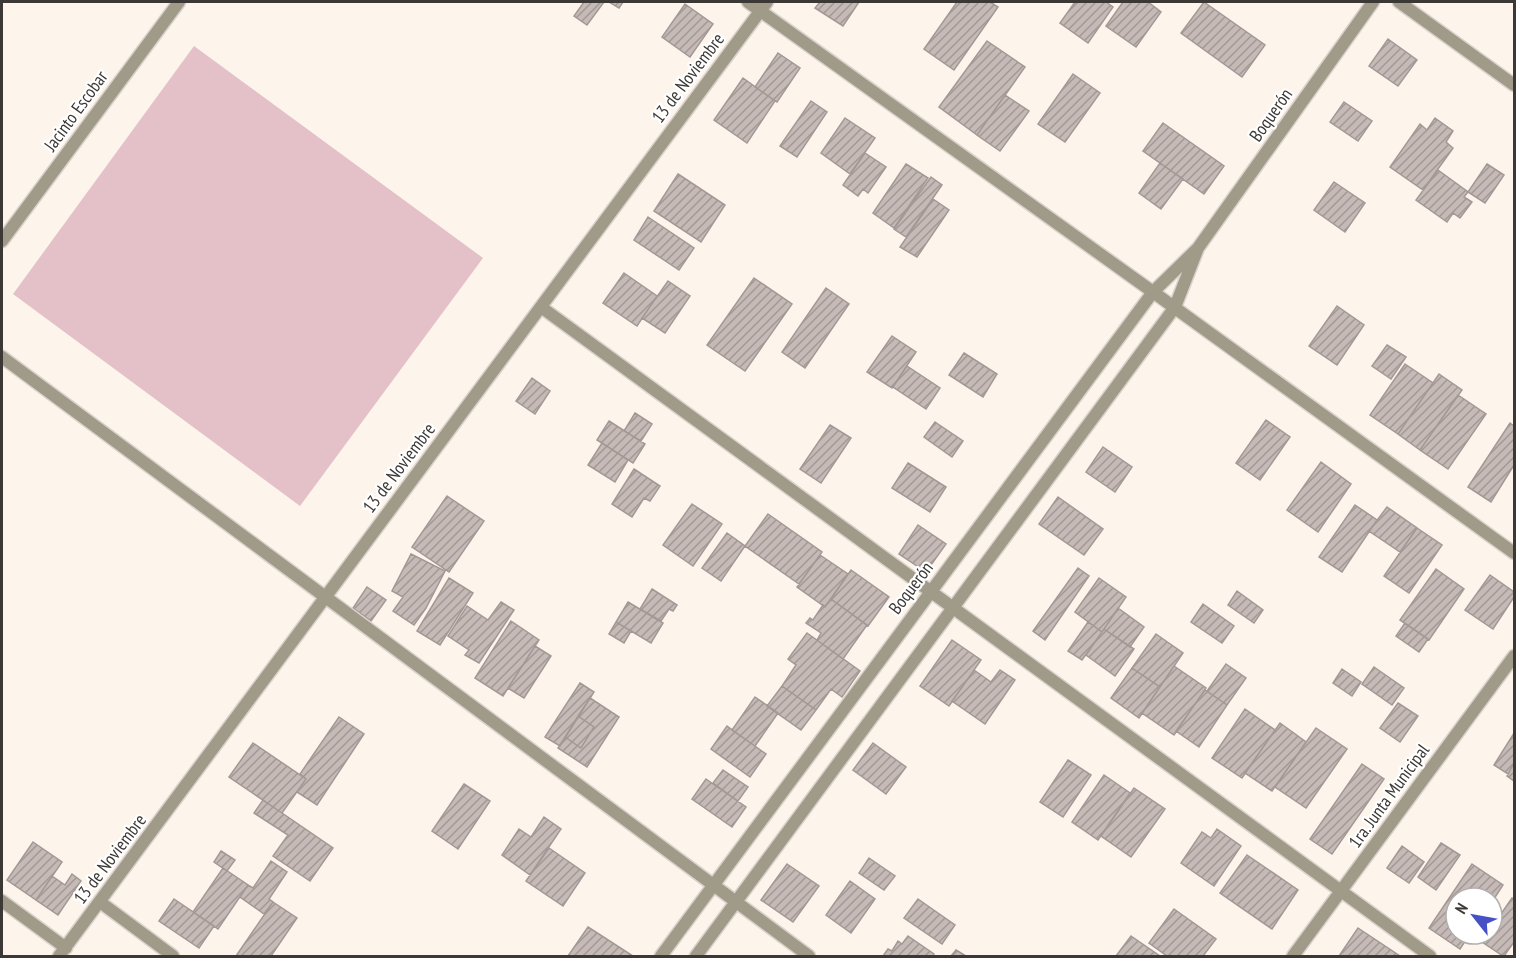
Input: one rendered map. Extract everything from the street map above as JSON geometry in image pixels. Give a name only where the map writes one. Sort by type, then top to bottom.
[{"type":"street","name":"Jacinto Escobar","points":[[2,242],[179,2]]},
{"type":"street","points":[[748,2],[764,6],[1175,308],[1515,553]]},
{"type":"street","name":"Boquerón","points":[[661,957],[1153,291],[1198,248],[1373,2]]},
{"type":"street","points":[[1399,2],[1515,85]]},
{"type":"street","name":"13 de Noviembre","points":[[63,952],[764,6]]},
{"type":"street","name":"Boquerón","points":[[696,957],[1175,308],[1198,248]]},
{"type":"street","points":[[541,307],[1430,957]]},
{"type":"street","points":[[2,357],[809,957]]},
{"type":"street","name":"1ra. Junta Municipal","points":[[1293,957],[1515,656]]},
{"type":"street","points":[[2,901],[63,952]]},
{"type":"street","points":[[100,902],[173,957]]},
{"type":"shaded area","points":[[194,46],[483,258],[300,506],[13,294]]},
{"type":"building","points":[[584,2],[604,2],[587,25],[574,16]]},
{"type":"building","points":[[609,2],[623,2],[619,8]]},
{"type":"building","points":[[820,2],[859,2],[843,26],[815,8]]},
{"type":"building","points":[[957,2],[990,2],[998,7],[954,70],[924,49]]},
{"type":"building","points":[[1075,2],[1106,2],[1113,7],[1088,43],[1060,23]]},
{"type":"building","points":[[1123,2],[1148,2],[1161,12],[1136,47],[1106,26]]},
{"type":"building","points":[[1204,2],[1265,45],[1242,77],[1181,33]]},
{"type":"building","points":[[685,4],[713,24],[690,57],[662,37]]},
{"type":"building","points":[[1388,39],[1417,60],[1398,86],[1369,66]]},
{"type":"building","points":[[987,41],[1025,67],[977,135],[939,107]]},
{"type":"building","points":[[778,53],[800,68],[777,102],[755,87]]},
{"type":"building","points":[[1073,74],[1100,93],[1065,142],[1038,124]]},
{"type":"building","points":[[743,78],[775,101],[747,143],[714,120]]},
{"type":"building","points":[[1005,95],[1029,111],[1000,151],[977,135]]},
{"type":"building","points":[[811,101],[827,112],[797,157],[780,146]]},
{"type":"building","points":[[1344,102],[1372,121],[1358,141],[1330,122]]},
{"type":"building","points":[[845,118],[875,138],[850,174],[821,153]]},
{"type":"building","points":[[1435,118],[1453,131],[1446,142],[1453,148],[1423,190],[1390,167],[1420,124],[1427,130]]},
{"type":"building","points":[[1163,123],[1224,166],[1204,194],[1143,151]]},
{"type":"building","points":[[865,153],[886,167],[868,193],[863,189],[858,196],[843,185]]},
{"type":"building","points":[[1160,163],[1183,179],[1161,209],[1139,193]]},
{"type":"building","points":[[906,164],[928,178],[894,228],[873,213]]},
{"type":"building","points":[[1487,164],[1504,175],[1485,203],[1468,192]]},
{"type":"building","points":[[1438,170],[1468,192],[1464,197],[1472,202],[1460,218],[1453,213],[1447,222],[1416,200]]},
{"type":"building","points":[[678,174],[725,205],[701,242],[654,211]]},
{"type":"building","points":[[931,177],[942,185],[906,237],[894,229]]},
{"type":"building","points":[[1334,182],[1365,203],[1345,232],[1314,210]]},
{"type":"building","points":[[933,199],[949,210],[917,257],[900,247]]},
{"type":"building","points":[[648,217],[694,248],[679,270],[634,240]]},
{"type":"building","points":[[624,273],[657,296],[637,326],[603,303]]},
{"type":"building","points":[[754,278],[792,304],[745,371],[707,345]]},
{"type":"building","points":[[668,281],[690,296],[665,333],[642,318]]},
{"type":"building","points":[[826,288],[849,304],[805,368],[782,352]]},
{"type":"building","points":[[1337,306],[1364,325],[1337,365],[1309,346]]},
{"type":"building","points":[[892,336],[916,352],[892,388],[867,372]]},
{"type":"building","points":[[1387,345],[1406,357],[1391,379],[1372,366]]},
{"type":"building","points":[[964,353],[997,374],[983,397],[949,375]]},
{"type":"building","points":[[1405,364],[1433,383],[1398,434],[1370,415]]},
{"type":"building","points":[[907,366],[940,388],[926,409],[893,387]]},
{"type":"building","points":[[1439,374],[1462,390],[1420,450],[1398,434]]},
{"type":"building","points":[[532,378],[550,391],[535,414],[516,401]]},
{"type":"building","points":[[1458,395],[1486,414],[1448,469],[1420,450]]},
{"type":"building","points":[[635,413],[652,424],[641,441],[624,431]]},
{"type":"building","points":[[1266,420],[1290,437],[1260,480],[1236,463]]},
{"type":"building","points":[[609,421],[645,444],[633,463],[597,440]]},
{"type":"building","points":[[935,422],[963,441],[952,457],[924,437]]},
{"type":"building","points":[[1510,423],[1514,426],[1514,465],[1491,502],[1468,487]]},
{"type":"building","points":[[830,425],[851,438],[821,483],[800,469]]},
{"type":"building","points":[[602,443],[628,460],[615,482],[588,465]]},
{"type":"building","points":[[1103,447],[1132,467],[1115,492],[1086,472]]},
{"type":"building","points":[[1321,462],[1351,484],[1318,532],[1287,510]]},
{"type":"building","points":[[908,463],[946,487],[930,512],[892,488]]},
{"type":"building","points":[[634,469],[660,486],[650,501],[644,498],[632,517],[612,504]]},
{"type":"building","points":[[447,496],[484,521],[449,572],[412,547]]},
{"type":"building","points":[[1058,497],[1103,529],[1084,555],[1039,524]]},
{"type":"building","points":[[692,504],[722,524],[693,566],[663,545]]},
{"type":"building","points":[[1355,505],[1377,520],[1342,572],[1319,557]]},
{"type":"building","points":[[1387,507],[1417,528],[1400,552],[1369,531]]},
{"type":"building","points":[[768,514],[822,552],[799,584],[745,546]]},
{"type":"building","points":[[918,525],[946,544],[926,572],[899,554]]},
{"type":"building","points":[[1417,528],[1442,545],[1409,593],[1384,576]]},
{"type":"building","points":[[727,533],[745,546],[721,581],[702,568]]},
{"type":"building","points":[[411,554],[445,571],[426,608],[414,625],[393,611],[403,597],[392,591]]},
{"type":"building","points":[[820,555],[848,574],[825,607],[797,587]]},
{"type":"building","points":[[1078,568],[1089,576],[1045,640],[1033,631]]},
{"type":"building","points":[[1436,569],[1464,589],[1429,640],[1400,620]]},
{"type":"building","points":[[851,570],[889,597],[868,626],[831,599]]},
{"type":"building","points":[[1490,575],[1514,592],[1514,597],[1493,629],[1465,610]]},
{"type":"building","points":[[449,578],[473,593],[440,645],[417,631]]},
{"type":"building","points":[[1099,578],[1126,597],[1102,632],[1075,612]]},
{"type":"building","points":[[367,587],[386,600],[371,621],[353,608]]},
{"type":"building","points":[[652,589],[677,605],[673,611],[669,609],[661,621],[640,609]]},
{"type":"building","points":[[1237,591],[1263,610],[1254,623],[1228,605]]},
{"type":"building","points":[[831,599],[867,625],[843,659],[817,640],[821,633],[806,623],[810,618],[813,620],[823,605],[825,607]]},
{"type":"building","points":[[501,602],[514,610],[479,663],[465,655],[469,650],[448,636],[467,606],[488,620]]},
{"type":"building","points":[[628,602],[663,623],[651,643],[616,622]]},
{"type":"building","points":[[1203,604],[1234,626],[1222,643],[1191,622]]},
{"type":"building","points":[[1118,608],[1144,627],[1130,647],[1104,629]]},
{"type":"building","points":[[511,621],[539,640],[503,696],[475,678]]},
{"type":"building","points":[[616,622],[631,631],[624,643],[609,634]]},
{"type":"building","points":[[1088,622],[1102,632],[1082,660],[1068,651]]},
{"type":"building","points":[[1405,623],[1428,639],[1419,652],[1396,636]]},
{"type":"building","points":[[1104,629],[1134,649],[1115,676],[1086,655]]},
{"type":"building","points":[[807,633],[860,671],[842,697],[831,689],[816,710],[782,686],[796,665],[788,659]]},
{"type":"building","points":[[1156,634],[1183,653],[1160,687],[1132,668]]},
{"type":"building","points":[[952,640],[981,660],[949,706],[920,686]]},
{"type":"building","points":[[535,646],[551,656],[524,698],[508,688]]},
{"type":"building","points":[[1226,664],[1246,678],[1227,705],[1207,691]]},
{"type":"building","points":[[1174,666],[1206,688],[1174,735],[1142,713]]},
{"type":"building","points":[[1374,667],[1404,688],[1392,705],[1362,684]]},
{"type":"building","points":[[1132,668],[1160,687],[1139,718],[1111,698]]},
{"type":"building","points":[[1342,669],[1361,682],[1352,696],[1333,683]]},
{"type":"building","points":[[974,670],[991,682],[1000,670],[1015,680],[985,724],[952,701]]},
{"type":"building","points":[[580,683],[594,692],[560,746],[545,737]]},
{"type":"building","points":[[782,686],[816,710],[801,730],[767,706]]},
{"type":"building","points":[[1205,690],[1227,705],[1199,747],[1176,731]]},
{"type":"building","points":[[755,697],[778,713],[755,746],[732,730]]},
{"type":"building","points":[[590,698],[619,717],[587,767],[558,748],[565,737],[581,748],[594,727],[578,716]]},
{"type":"building","points":[[1398,703],[1418,716],[1400,742],[1380,728]]},
{"type":"building","points":[[1245,709],[1275,730],[1242,778],[1212,758]]},
{"type":"building","points":[[578,716],[594,727],[581,748],[565,737]]},
{"type":"building","points":[[339,717],[364,734],[317,805],[297,792],[306,779],[300,774]]},
{"type":"building","points":[[1280,723],[1306,742],[1272,791],[1245,773]]},
{"type":"building","points":[[727,726],[766,754],[750,777],[711,749]]},
{"type":"building","points":[[1316,728],[1347,749],[1306,808],[1275,787]]},
{"type":"building","points":[[1514,733],[1514,763],[1508,774],[1494,765]]},
{"type":"building","points":[[253,743],[306,779],[282,813],[229,777]]},
{"type":"building","points":[[873,743],[906,767],[886,794],[853,770]]},
{"type":"building","points":[[1068,760],[1091,775],[1063,817],[1040,802]]},
{"type":"building","points":[[1514,763],[1514,781],[1507,776]]},
{"type":"building","points":[[1362,764],[1384,779],[1332,854],[1310,839]]},
{"type":"building","points":[[723,770],[748,787],[738,801],[713,783]]},
{"type":"building","points":[[1104,775],[1130,793],[1098,840],[1072,822]]},
{"type":"building","points":[[706,779],[746,807],[732,827],[692,799]]},
{"type":"building","points":[[464,784],[490,801],[458,849],[432,831]]},
{"type":"building","points":[[1134,788],[1165,809],[1131,857],[1101,836]]},
{"type":"building","points":[[263,800],[333,848],[310,881],[273,856],[288,835],[254,813]]},
{"type":"building","points":[[544,817],[561,829],[530,875],[502,855],[519,829],[531,837]]},
{"type":"building","points":[[1217,829],[1241,846],[1214,886],[1181,863],[1202,832],[1211,838]]},
{"type":"building","points":[[33,842],[62,862],[36,900],[7,880]]},
{"type":"building","points":[[1441,843],[1460,855],[1436,890],[1418,877]]},
{"type":"building","points":[[1402,846],[1424,862],[1409,883],[1387,868]]},
{"type":"building","points":[[549,848],[585,873],[563,906],[526,881]]},
{"type":"building","points":[[221,851],[235,860],[227,871],[214,862]]},
{"type":"building","points":[[1247,855],[1298,890],[1272,929],[1220,893]]},
{"type":"building","points":[[869,858],[895,876],[884,890],[859,873]]},
{"type":"building","points":[[271,861],[287,872],[269,899],[273,902],[264,914],[240,897],[248,885],[253,888]]},
{"type":"building","points":[[787,864],[819,886],[793,922],[761,900]]},
{"type":"building","points":[[1472,864],[1503,885],[1502,886],[1457,886]]},
{"type":"building","points":[[223,868],[248,885],[218,929],[193,912]]},
{"type":"building","points":[[72,874],[81,881],[58,915],[36,900],[52,876],[65,885]]},
{"type":"building","points":[[850,881],[875,899],[851,933],[826,915]]},
{"type":"building","points":[[1512,898],[1514,899],[1514,942],[1503,956],[1488,946],[1504,946],[1504,910]]},
{"type":"building","points":[[174,899],[214,926],[199,948],[159,921]]},
{"type":"building","points":[[918,899],[955,925],[942,944],[904,918]]},
{"type":"building","points":[[273,902],[297,918],[271,956],[236,956]]},
{"type":"building","points":[[1444,906],[1444,938],[1429,928]]},
{"type":"building","points":[[1174,909],[1216,939],[1203,956],[1167,956],[1149,943]]},
{"type":"building","points":[[588,927],[633,956],[568,956]]},
{"type":"building","points":[[1358,928],[1400,956],[1339,956]]},
{"type":"building","points":[[908,936],[934,954],[933,956],[883,956],[888,949],[892,951],[898,941],[902,944]]},
{"type":"building","points":[[1131,936],[1160,956],[1116,956]]},
{"type":"building","points":[[956,950],[966,956],[951,956]]}]
